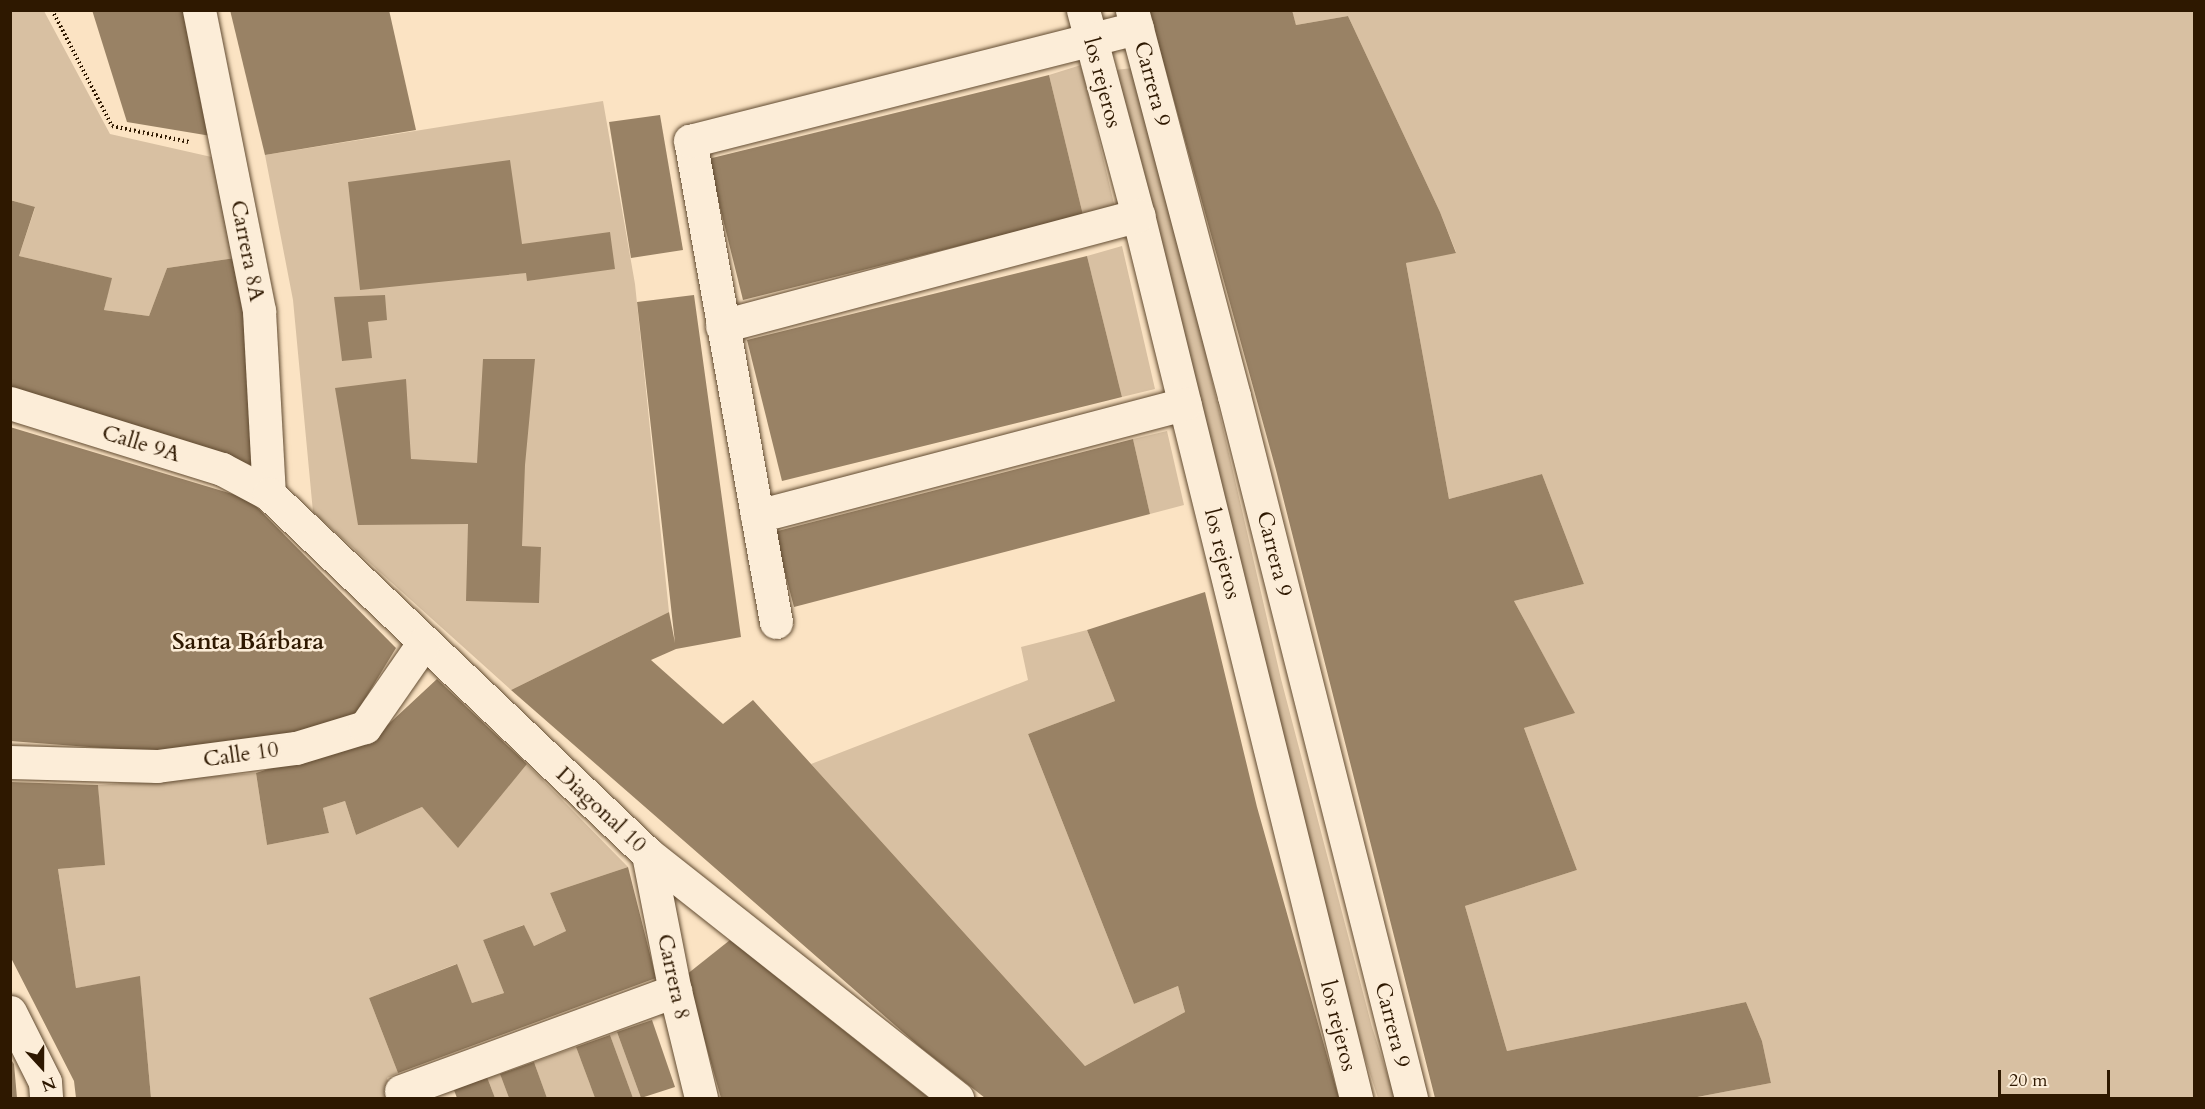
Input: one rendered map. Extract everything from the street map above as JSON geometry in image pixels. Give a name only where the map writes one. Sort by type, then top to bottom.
[{"type":"street","name":"Carrera 8A","points":[[199,10],[259,311],[269,494]]},
{"type":"street","points":[[776,622],[690,141],[1086,25],[1135,19]]},
{"type":"street","name":"Carrera 9","points":[[1135,19],[1234,396],[1411,1098]]},
{"type":"street","name":"los rejeros","points":[[1086,25],[1138,215],[1356,1098]]},
{"type":"street","points":[[722,326],[1138,215]]},
{"type":"street","name":"Calle 9A","points":[[10,403],[222,469],[269,494]]},
{"type":"street","points":[[758,516],[1185,404]]},
{"type":"street","name":"Diagonal 10","points":[[269,494],[648,854],[957,1098]]},
{"type":"street","name":"Calle 10","points":[[10,762],[157,766],[296,748],[365,727],[424,642]]},
{"type":"street","name":"Carrera 8","points":[[648,854],[675,991],[701,1098]]},
{"type":"street","points":[[400,1091],[675,991]]},
{"type":"street","points":[[10,1012],[45,1082],[46,1098]]},
{"type":"path","points":[[52,10],[112,126],[228,152]]},
{"type":"shaded area","points":[[10,11],[44,11],[110,134],[216,158],[235,258],[167,268],[149,316],[104,310],[111,278],[19,256],[35,208],[11,200]]},
{"type":"shaded area","points":[[1292,11],[2194,11],[2194,1098],[1692,1098],[1771,1083],[1762,1041],[1746,1002],[1507,1051],[1465,906],[1577,870],[1524,728],[1574,712],[1514,601],[1584,584],[1542,474],[1449,499],[1406,263],[1456,252],[1440,212],[1348,16],[1296,25]]},
{"type":"shaded area","points":[[1081,65],[1115,208],[1083,215],[1049,75]]},
{"type":"shaded area","points":[[1133,68],[1190,285],[1281,679],[1372,1027],[1395,1098],[1378,1098],[1356,1031],[1268,684],[1174,290],[1115,70]]},
{"type":"shaded area","points":[[603,101],[635,284],[669,612],[511,690],[313,512],[293,300],[265,155]]},
{"type":"shaded area","points":[[1122,246],[1155,389],[1122,397],[1087,256]]},
{"type":"shaded area","points":[[1167,431],[1184,505],[1150,514],[1133,439]]},
{"type":"shaded area","points":[[1087,630],[1115,701],[1028,734],[1134,1004],[1178,986],[1185,1012],[1085,1066],[811,764],[1028,680],[1021,647]]},
{"type":"shaded area","points":[[527,764],[628,867],[550,893],[566,931],[534,946],[523,925],[483,940],[504,993],[472,1003],[456,964],[369,998],[398,1073],[387,1078],[394,1098],[151,1098],[140,977],[76,988],[58,869],[104,865],[98,785],[256,773],[267,845],[329,833],[323,808],[345,801],[356,835],[422,807],[458,847]]},
{"type":"shaded area","points":[[617,1032],[641,1098],[633,1098],[610,1035]]},
{"type":"shaded area","points":[[576,1047],[595,1098],[547,1098],[534,1062]]},
{"type":"shaded area","points":[[500,1074],[509,1098],[495,1098],[487,1077]]},
{"type":"building","points":[[92,10],[183,10],[211,136],[127,122]]},
{"type":"building","points":[[230,10],[389,10],[416,130],[265,155]]},
{"type":"building","points":[[1149,10],[1292,10],[1296,25],[1348,16],[1440,212],[1456,253],[1406,263],[1449,499],[1542,474],[1584,584],[1514,601],[1575,713],[1524,728],[1577,870],[1465,906],[1507,1051],[1746,1002],[1762,1041],[1771,1083],[1692,1098],[1435,1098],[1276,470]]},
{"type":"building","points":[[1049,75],[1083,215],[743,300],[708,159]]},
{"type":"building","points":[[660,115],[683,250],[631,258],[609,122]]},
{"type":"building","points":[[510,160],[522,244],[610,232],[615,269],[527,281],[526,273],[360,290],[348,182]]},
{"type":"building","points":[[10,200],[35,207],[19,256],[112,278],[104,310],[149,316],[167,268],[235,258],[248,314],[252,465],[10,391]]},
{"type":"building","points":[[1087,256],[1122,397],[782,481],[747,340]]},
{"type":"building","points":[[385,295],[387,320],[368,322],[372,358],[342,361],[334,297]]},
{"type":"building","points":[[694,295],[741,637],[676,649],[651,660],[723,724],[753,700],[1085,1066],[1185,1012],[1178,986],[1134,1004],[1028,734],[1115,701],[1087,630],[1205,592],[1257,807],[1339,1098],[985,1098],[920,1047],[511,690],[669,612],[675,643],[637,302]]},
{"type":"building","points":[[483,359],[535,359],[525,465],[522,546],[541,547],[539,603],[466,601],[468,524],[358,525],[335,388],[406,379],[411,459],[477,463]]},
{"type":"building","points":[[10,427],[249,499],[396,648],[354,717],[301,736],[155,752],[10,741]]},
{"type":"building","points":[[1133,439],[1150,514],[794,607],[774,532]]},
{"type":"building","points":[[437,679],[527,764],[458,848],[422,807],[356,835],[345,801],[323,808],[329,833],[267,845],[256,773],[379,733]]},
{"type":"building","points":[[10,782],[98,785],[105,865],[58,869],[76,988],[140,976],[151,1098],[76,1098],[74,1081],[10,956]]},
{"type":"building","points":[[628,867],[656,978],[398,1073],[369,998],[457,964],[472,1003],[504,993],[483,940],[524,925],[534,946],[566,931],[550,893]]},
{"type":"building","points":[[730,940],[929,1098],[721,1098],[686,975]]},
{"type":"building","points":[[652,1020],[675,1087],[641,1098],[617,1032]]},
{"type":"building","points":[[610,1035],[633,1098],[595,1098],[576,1047]]},
{"type":"building","points":[[10,1058],[14,1064],[17,1098],[10,1098]]},
{"type":"building","points":[[534,1062],[547,1098],[509,1098],[500,1074]]},
{"type":"building","points":[[487,1077],[495,1098],[457,1098],[454,1090]]},
{"type":"district","name":"Santa Bárbara","points":[[248,642]]}]
